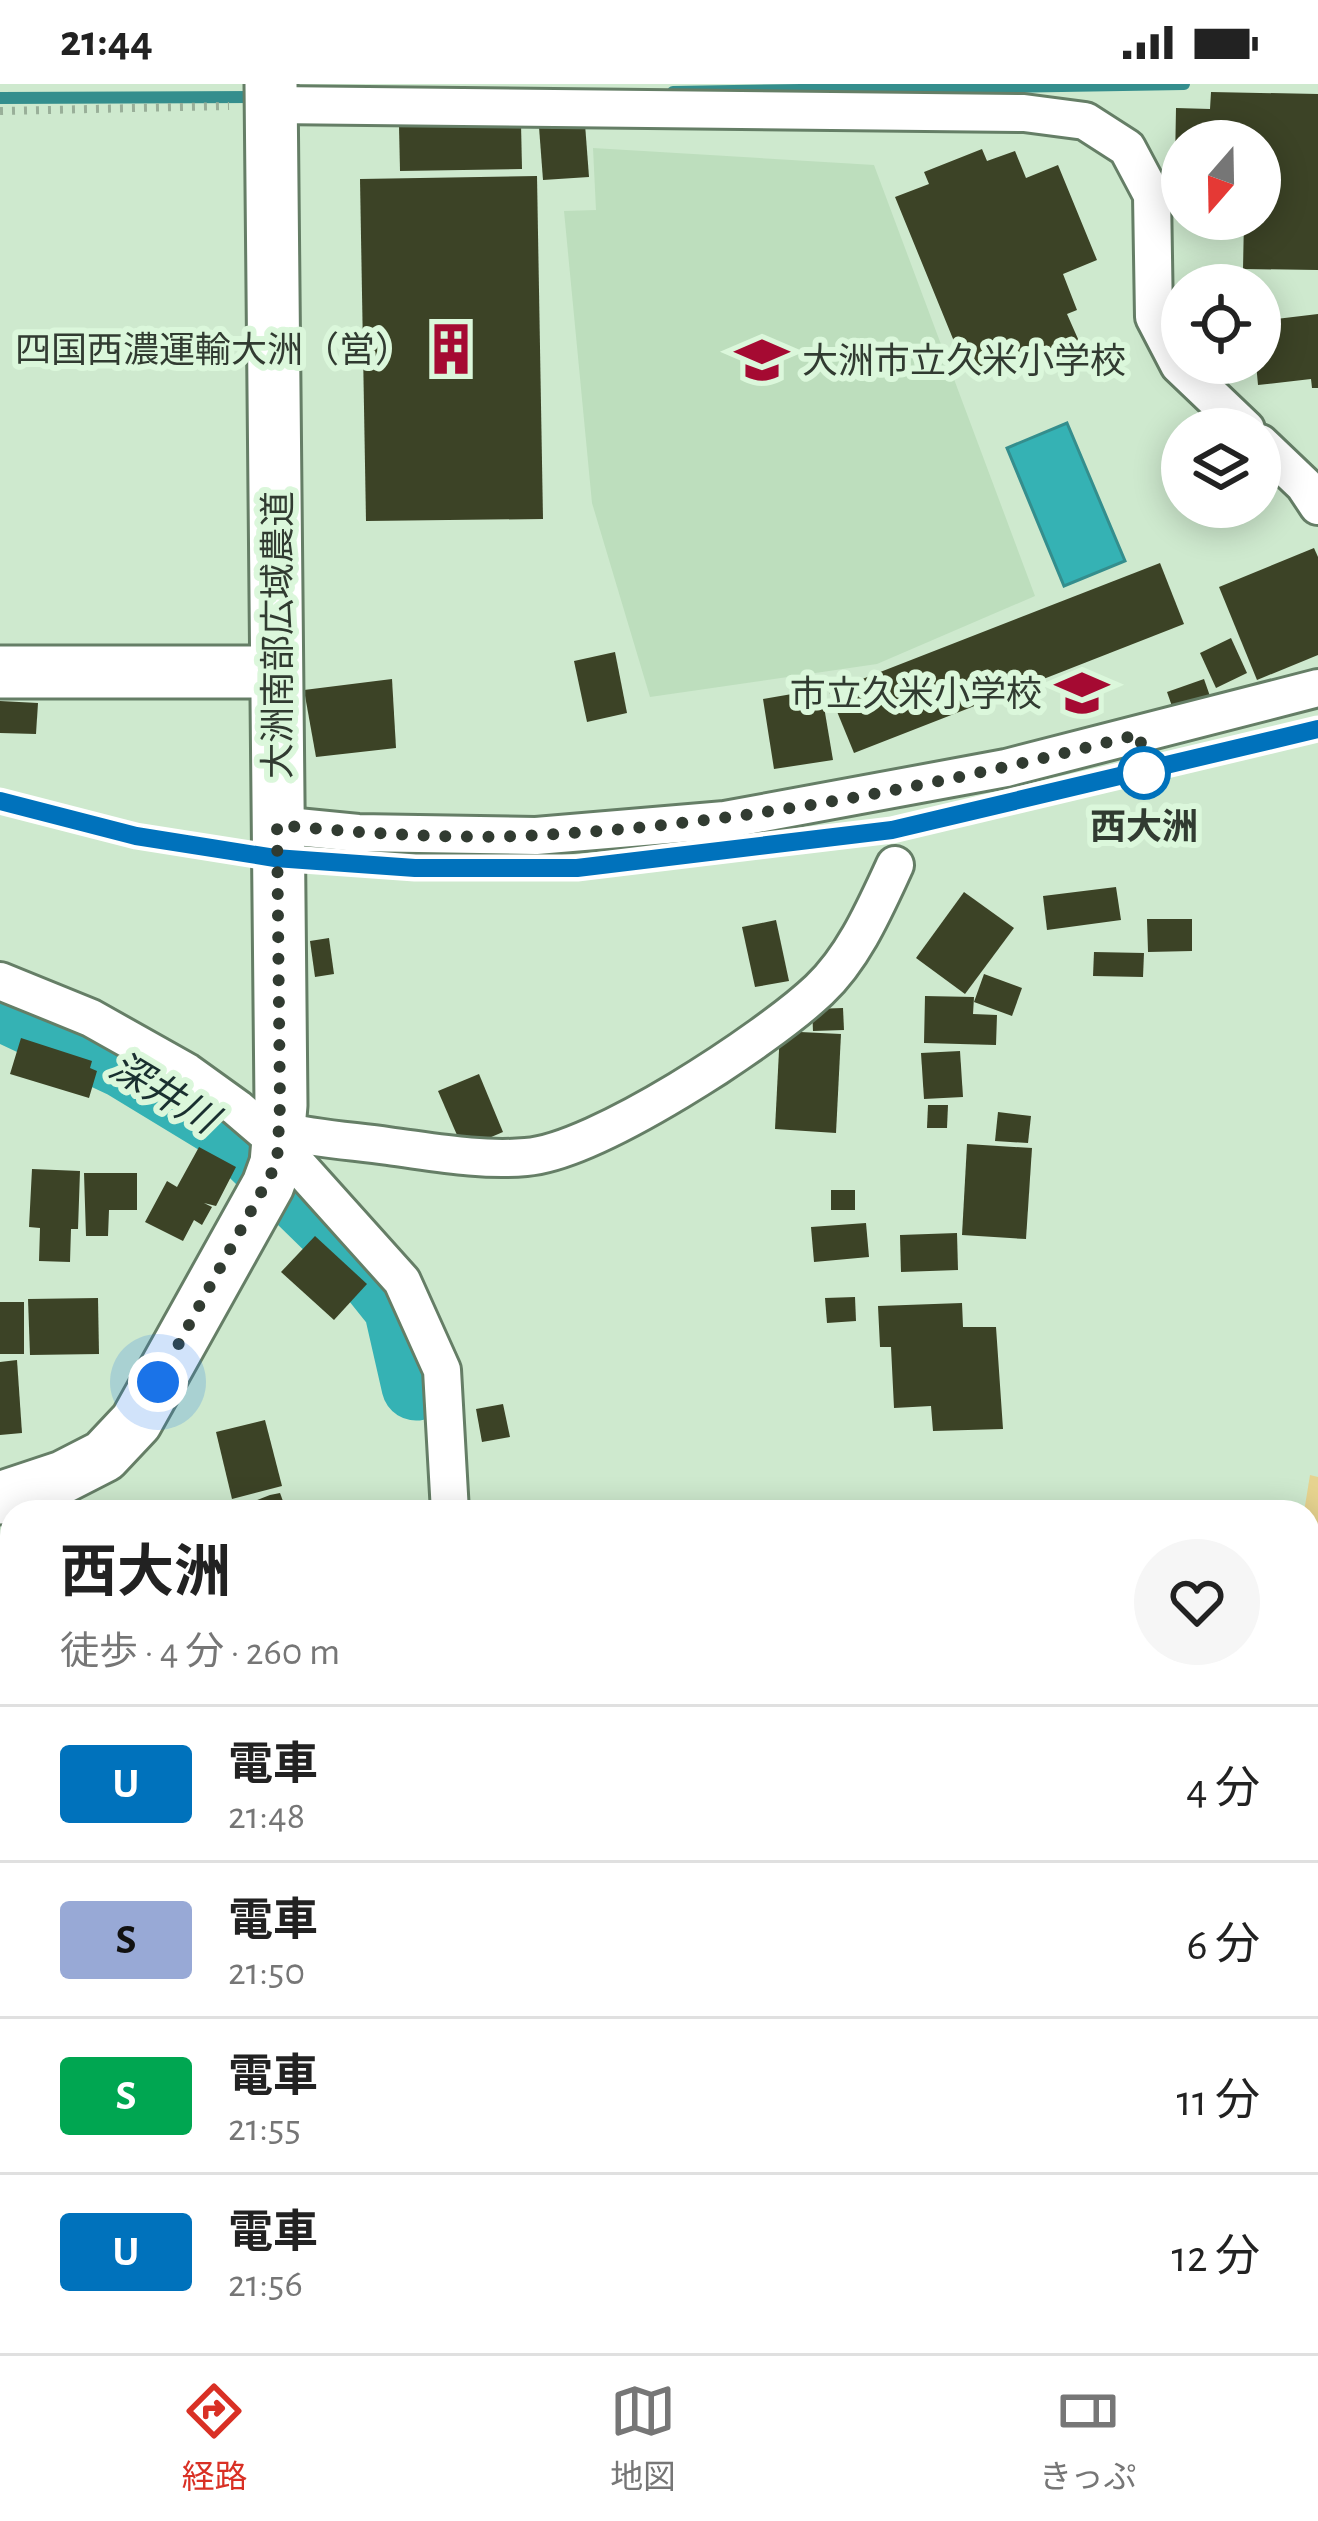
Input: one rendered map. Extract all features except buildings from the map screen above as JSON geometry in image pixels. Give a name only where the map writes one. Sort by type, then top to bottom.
[{"type":"street","points":[[272,94],[1024,113],[1085,122],[1127,148],[1152,195],[1154,317],[1179,365],[1224,408]]},
{"type":"street","name":"大洲南部広域農道","points":[[0,1498],[63,1477],[104,1456],[136,1422],[276,1156],[272,94]]},
{"type":"street","points":[[1281,463],[1318,506]]},
{"type":"street","points":[[0,672],[275,672]]},
{"type":"street","points":[[277,825],[358,833],[536,836],[725,820],[1006,768],[1318,688]]},
{"type":"street","points":[[276,1156],[529,1157],[578,1145],[644,1110],[772,1028],[821,988],[858,939],[895,865]]},
{"type":"street","points":[[0,981],[91,1018],[187,1072],[402,1281],[442,1370],[449,1500]]},
{"type":"path","points":[[0,111],[272,94]]},
{"type":"shaded area","name":"大洲市立久米小学校","points":[[593,148],[874,165],[1035,596],[877,664],[650,697],[592,503],[564,211],[596,210]]},
{"type":"shaded area","points":[[1310,1475],[1318,1477],[1318,1500],[1306,1500]]},
{"type":"water","points":[[1067,423],[1125,561],[1064,586],[1007,448]]},
{"type":"waterway","points":[[673,92],[1184,84]]},
{"type":"waterway","points":[[0,98],[257,97]]},
{"type":"waterway","name":"深井川","points":[[0,1006],[124,1064],[226,1126],[350,1247],[398,1307],[416,1386]]},
{"type":"railway","points":[[0,801],[136,836],[276,858],[415,868],[577,868],[892,829],[1318,729]]},
{"type":"train","name":"U","points":[[0,801],[136,836],[275,858],[415,868],[577,868],[892,830],[1318,729]]},
{"type":"place","name":"四国西濃運輸大洲（営）","points":[[451,349]]},
{"type":"place","name":"大洲市立久米小学校","points":[[762,360]]},
{"type":"place","name":"市立久米小学校","points":[[1082,693]]},
{"type":"place","name":"西大洲","points":[[1144,773]]},
{"type":"route","points":[[158,1382],[277,1163],[277,825],[358,833],[536,836],[725,820],[1006,768],[1140,734],[1144,773]]}]
